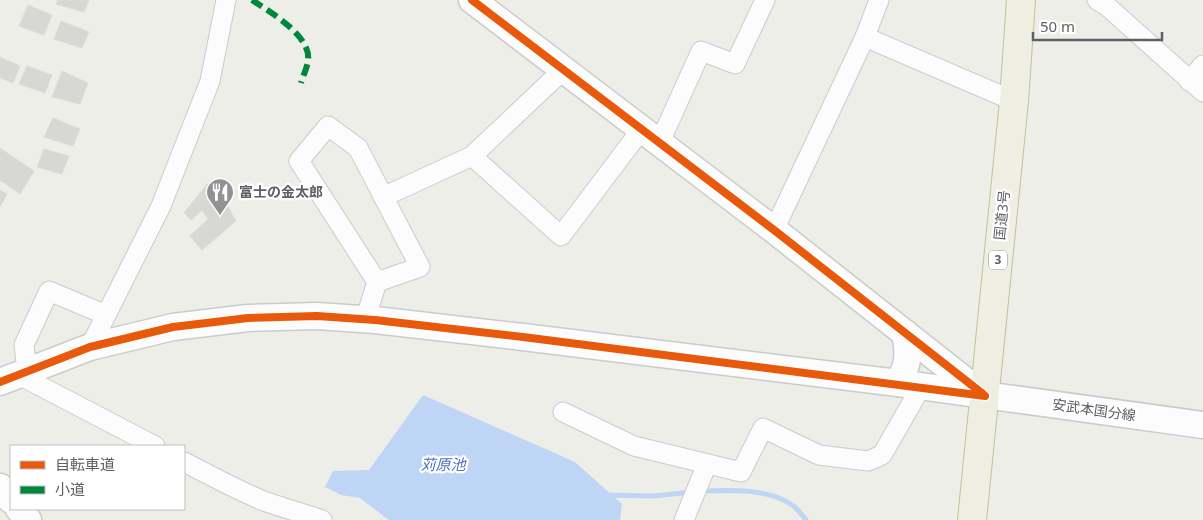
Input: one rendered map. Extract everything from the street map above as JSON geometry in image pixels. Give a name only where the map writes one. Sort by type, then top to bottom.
[{"type":"highway","name":"国道3号","points":[[972,520],[1014,101],[1021,0]]},
{"type":"street","points":[[90,347],[161,206],[210,81],[226,0]]},
{"type":"street","points":[[472,0],[774,230],[985,396]]},
{"type":"street","points":[[472,156],[561,236],[650,137],[701,51],[735,64],[765,0]]},
{"type":"street","points":[[774,230],[865,37],[879,0]]},
{"type":"street","points":[[1097,0],[1108,7],[1196,86],[1203,65]]},
{"type":"street","points":[[865,37],[1014,101]]},
{"type":"street","points":[[383,197],[472,156],[562,70]]},
{"type":"street","points":[[366,320],[377,282],[299,161],[328,126],[358,148],[420,267],[377,282]]},
{"type":"street","points":[[106,315],[49,291],[24,345],[15,376],[153,445]]},
{"type":"street","name":"安武本国分線","points":[[15,376],[90,347],[173,327],[248,318],[317,316],[523,337],[909,385],[1203,425]]},
{"type":"street","points":[[562,412],[634,446],[740,472],[763,428],[819,455],[868,461],[882,455],[909,385],[905,370],[908,359],[905,332]]},
{"type":"street","points":[[185,463],[241,492],[301,516],[322,520]]},
{"type":"street","points":[[684,520],[707,464]]},
{"type":"street","points":[[0,487],[10,499]]},
{"type":"street","points":[[19,510],[28,520]]},
{"type":"water","name":"苅原池","points":[[423,395],[575,462],[622,504],[620,520],[389,520],[360,498],[341,495],[325,487],[333,471],[369,470]]},
{"type":"building","points":[[58,0],[89,0],[84,12],[56,4]]},
{"type":"building","points":[[28,5],[52,15],[44,35],[19,26]]},
{"type":"building","points":[[61,21],[89,32],[82,48],[54,39]]},
{"type":"building","points":[[0,57],[20,66],[13,83],[0,78]]},
{"type":"building","points":[[27,66],[52,75],[45,93],[19,84]]},
{"type":"building","points":[[62,71],[88,83],[80,104],[52,97]]},
{"type":"building","points":[[53,118],[80,129],[73,146],[44,137]]},
{"type":"building","points":[[0,148],[34,171],[20,194],[0,180]]},
{"type":"building","points":[[44,149],[69,156],[62,174],[37,167]]},
{"type":"building","name":"富士の金太郎","points":[[208,183],[224,200],[236,221],[202,250],[190,236],[208,219],[202,210],[191,220],[184,213]]},
{"type":"building","points":[[0,190],[7,194],[0,207]]},
{"type":"waterway","points":[[700,491],[748,491],[783,499],[798,510],[806,520]]},
{"type":"waterway","points":[[605,495],[654,496],[692,492]]},
{"type":"marked path","points":[[252,0],[279,18],[297,34],[303,43],[308,61],[301,83]]},
{"type":"cycle path","points":[[472,0],[774,230],[983,394]]},
{"type":"cycle path","points":[[0,382],[90,347],[173,327],[248,318],[317,316],[375,320],[523,337],[985,396]]},
{"type":"place","name":"富士の金太郎","points":[[220,216]]}]
